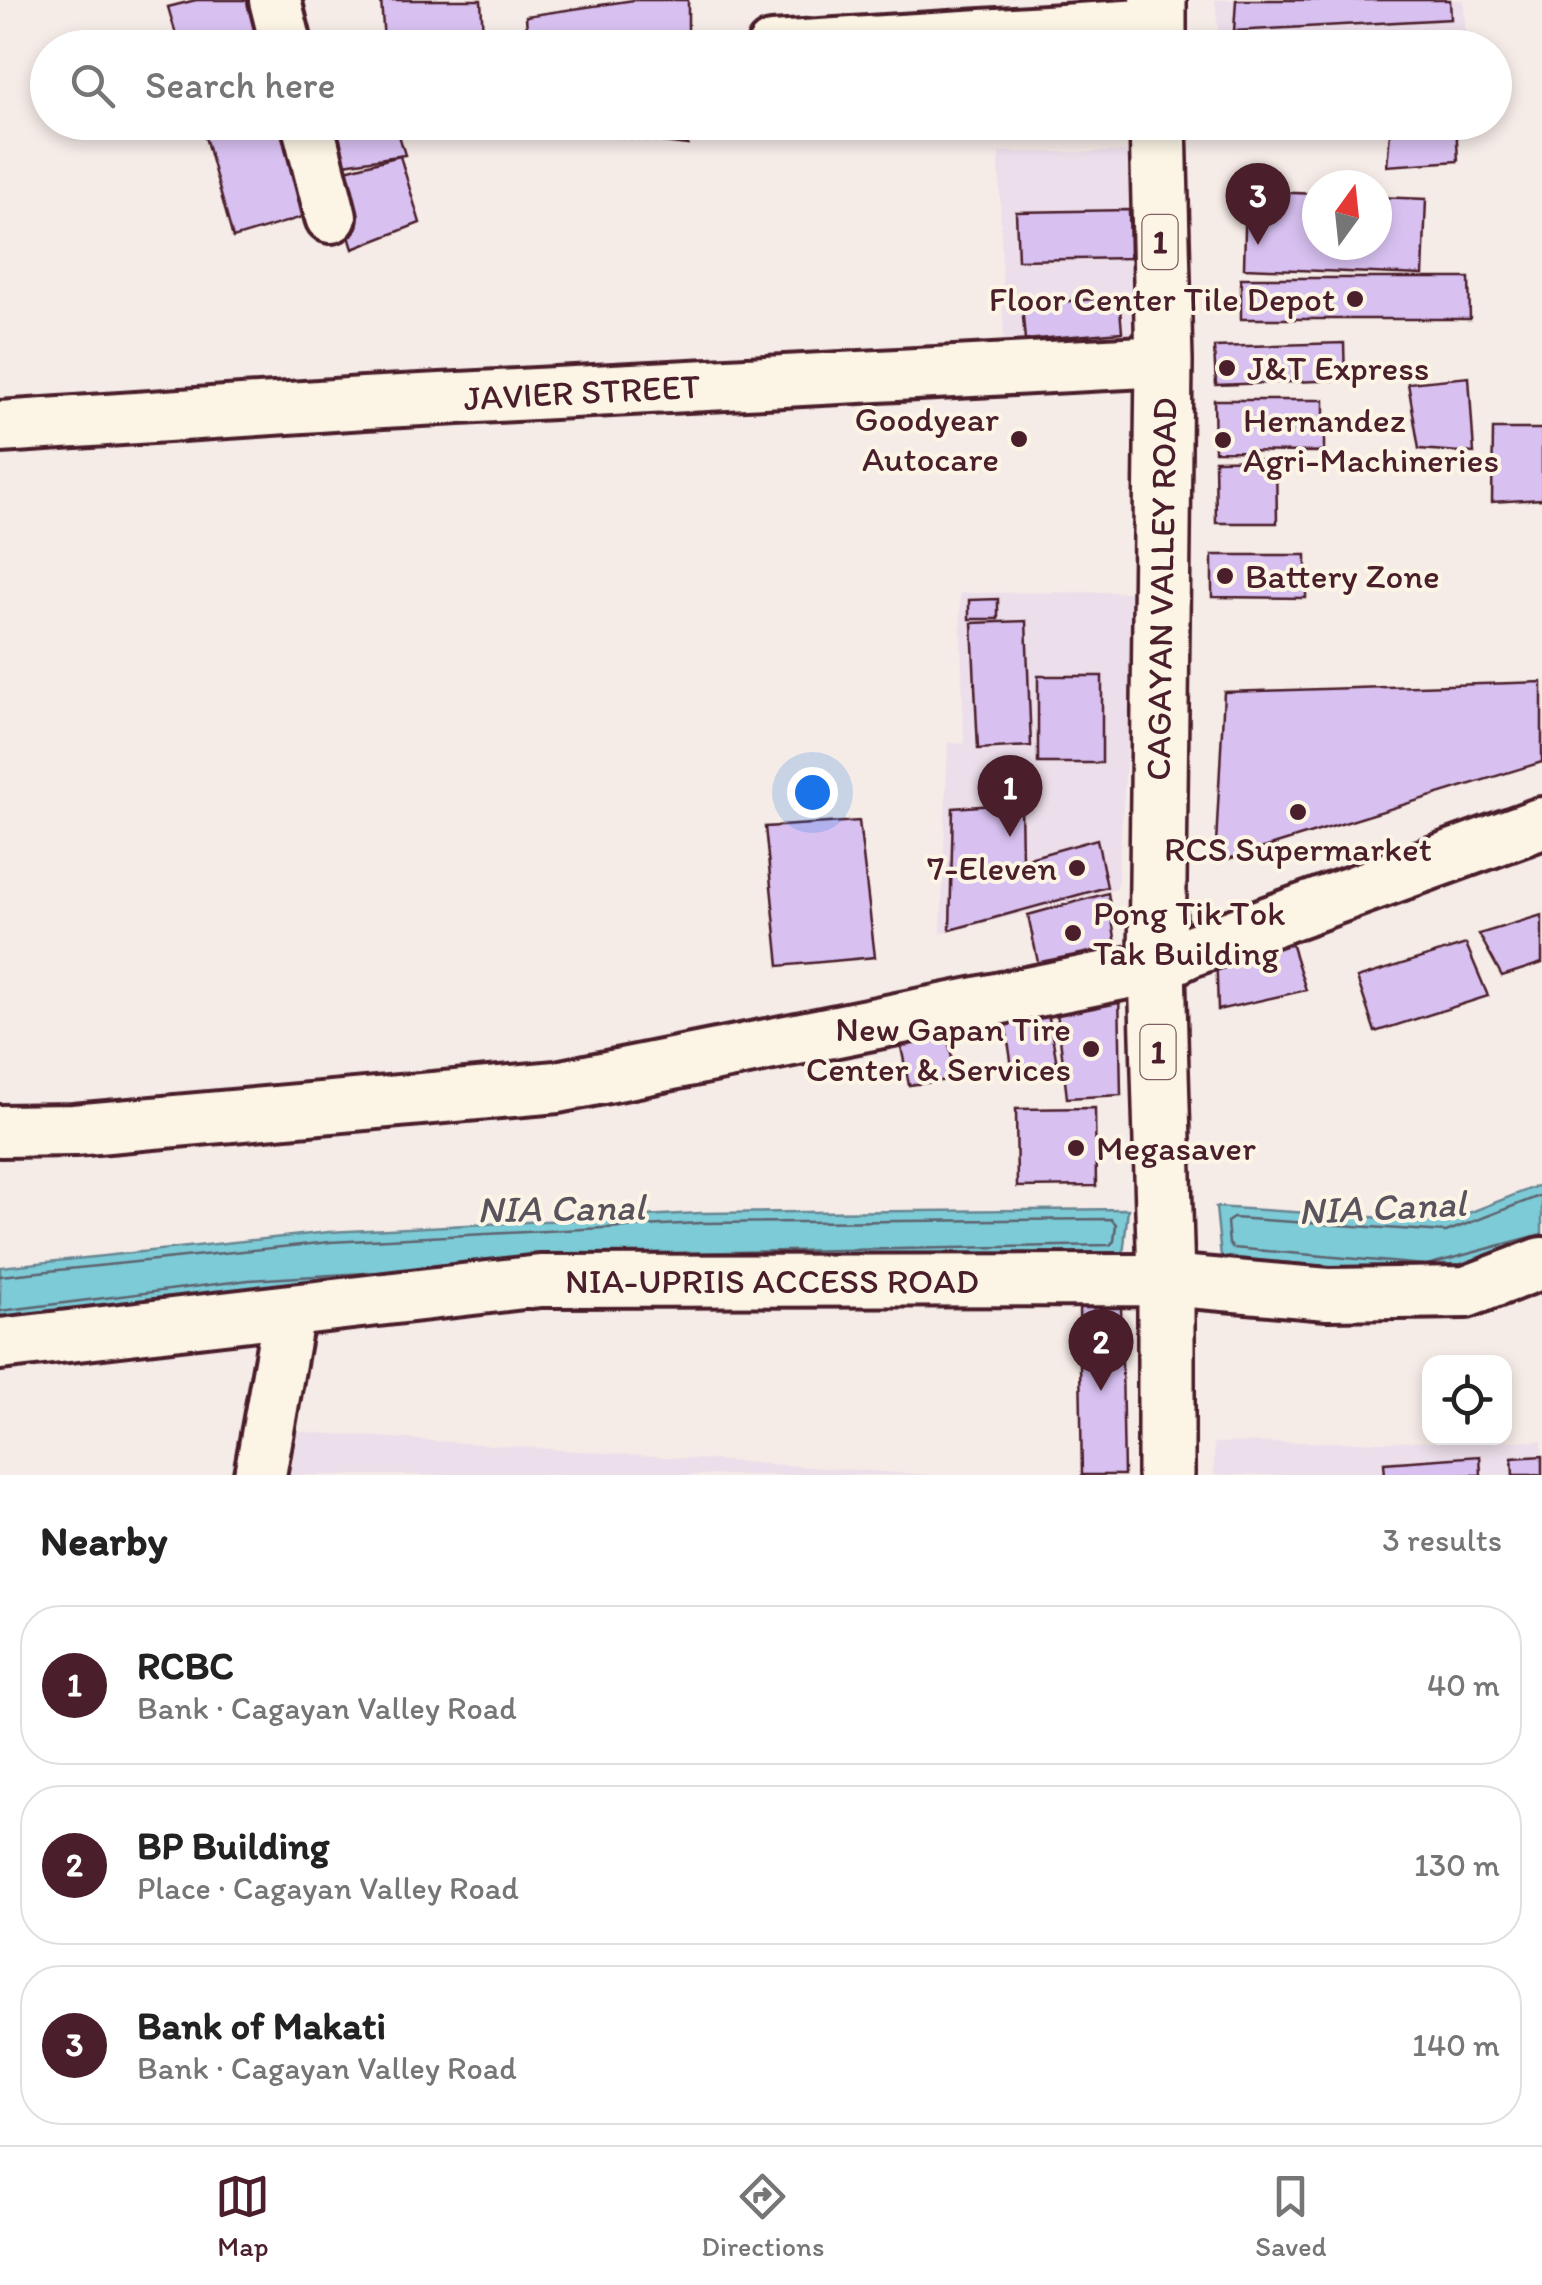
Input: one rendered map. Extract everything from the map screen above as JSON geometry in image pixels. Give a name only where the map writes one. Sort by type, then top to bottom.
[{"type":"highway","name":"CAGAYAN VALLEY ROAD","points":[[1158,140],[1173,959],[1185,1052],[1166,1475]]},
{"type":"highway","name":"CAGAYAN VALLEY ROAD","points":[[1173,959],[1191,628],[1187,140]]},
{"type":"highway","name":"CAGAYAN VALLEY ROAD","points":[[1177,1281],[1191,1475]]},
{"type":"street","points":[[275,0],[283,30]]},
{"type":"street","points":[[1070,30],[1170,24]]},
{"type":"street","points":[[312,140],[331,217]]},
{"type":"street","name":"JAVIER STREET","points":[[0,428],[383,402],[1164,361]]},
{"type":"street","points":[[0,1130],[74,1130],[557,1087],[1173,959],[1542,823]]},
{"type":"street","name":"NIA-UPRIIS ACCESS ROAD","points":[[0,1344],[540,1281],[1177,1281],[1328,1294],[1466,1292],[1542,1264]]},
{"type":"street","points":[[260,1475],[289,1312]]},
{"type":"shaded area","points":[[1215,0],[1463,0],[1466,30],[1218,30]]},
{"type":"shaded area","points":[[999,152],[1146,152],[1155,337],[1004,345]]},
{"type":"shaded area","points":[[1138,592],[1117,889],[941,934],[948,742],[964,744],[960,593]]},
{"type":"shaded area","points":[[273,1430],[927,1475],[268,1475]]},
{"type":"shaded area","points":[[1512,1441],[1542,1441],[1542,1475],[1214,1475],[1214,1443],[1512,1445]]},
{"type":"water","points":[[1542,1184],[1542,1243],[1427,1275],[1221,1257],[1216,1207],[1446,1222]]},
{"type":"water","points":[[1128,1209],[1123,1255],[733,1260],[0,1321],[0,1267],[329,1232],[701,1213]]},
{"type":"building","points":[[196,0],[263,0],[272,30],[175,30],[168,7]]},
{"type":"building","points":[[381,0],[481,0],[483,30],[383,30]]},
{"type":"building","points":[[634,0],[688,0],[688,30],[527,30],[526,16]]},
{"type":"building","points":[[1236,0],[1450,0],[1451,19],[1234,30]]},
{"type":"building","points":[[206,140],[302,140],[322,211],[233,238]]},
{"type":"building","points":[[323,140],[400,140],[405,155],[330,166]]},
{"type":"building","points":[[647,140],[688,140],[688,145]]},
{"type":"building","points":[[1389,140],[1457,140],[1458,161],[1387,166]]},
{"type":"building","points":[[400,156],[420,223],[353,249],[330,174]]},
{"type":"building","points":[[1246,191],[1302,193],[1302,260],[1392,260],[1392,198],[1426,199],[1423,275],[1244,268]]},
{"type":"building","points":[[1129,210],[1130,258],[1018,260],[1016,212]]},
{"type":"building","name":"Floor Center Tile Depot","points":[[1241,278],[1469,278],[1470,319],[1241,319]]},
{"type":"building","points":[[1119,297],[1122,332],[1025,340],[1022,305]]},
{"type":"building","points":[[1344,343],[1345,380],[1216,385],[1214,347]]},
{"type":"building","points":[[1469,377],[1474,453],[1419,449],[1408,383]]},
{"type":"building","points":[[1214,400],[1324,400],[1324,452],[1215,451]]},
{"type":"building","points":[[1493,429],[1542,429],[1542,499],[1492,502]]},
{"type":"building","points":[[1276,459],[1277,523],[1216,523],[1215,460]]},
{"type":"building","points":[[1212,555],[1306,555],[1306,598],[1212,597]]},
{"type":"building","points":[[998,599],[998,619],[969,619],[969,600]]},
{"type":"building","points":[[1026,621],[1031,746],[978,749],[972,623]]},
{"type":"building","points":[[1038,676],[1102,676],[1102,763],[1038,763]]},
{"type":"building","name":"RCS Supermarket","points":[[1542,682],[1542,762],[1215,863],[1224,692]]},
{"type":"building","points":[[1021,803],[1022,860],[1097,839],[1107,887],[950,930],[953,808]]},
{"type":"building","points":[[859,821],[875,957],[779,966],[765,827]]},
{"type":"building","name":"Pong Tik Tok Tak Building","points":[[1108,893],[1117,951],[1040,972],[1028,915]]},
{"type":"building","points":[[1542,915],[1542,963],[1502,976],[1479,934]]},
{"type":"building","points":[[1286,927],[1306,990],[1218,1010],[1216,948]]},
{"type":"building","points":[[1466,944],[1488,996],[1375,1032],[1357,978]]},
{"type":"building","name":"New Gapan Tire Center & Services","points":[[1119,990],[1121,1095],[1067,1098],[1056,1003]]},
{"type":"building","points":[[1048,1012],[1057,1064],[1012,1067],[1005,1021]]},
{"type":"building","points":[[947,1034],[956,1079],[909,1085],[900,1042]]},
{"type":"building","points":[[1095,1108],[1096,1186],[1017,1187],[1016,1109]]},
{"type":"building","points":[[1079,1306],[1121,1306],[1124,1475],[1082,1475]]},
{"type":"building","points":[[1480,1456],[1481,1475],[1385,1475],[1384,1463]]},
{"type":"building","points":[[1542,1456],[1542,1475],[1513,1475],[1512,1458]]},
{"type":"place","name":"Bank of Makati","points":[[1258,245]]},
{"type":"place","name":"Floor Center Tile Depot","points":[[1355,299]]},
{"type":"place","name":"J&T Express","points":[[1227,368]]},
{"type":"place","name":"Goodyear Autocare","points":[[1019,439]]},
{"type":"place","name":"Hernandez Agri-Machineries","points":[[1223,440]]},
{"type":"place","name":"Battery Zone","points":[[1225,576]]},
{"type":"place","name":"RCS Supermarket","points":[[1298,812]]},
{"type":"place","name":"RCBC","points":[[1010,837]]},
{"type":"place","name":"7-Eleven","points":[[1077,868]]},
{"type":"place","name":"Pong Tik Tok Tak Building","points":[[1073,933]]},
{"type":"place","name":"New Gapan Tire Center & Services","points":[[1091,1049]]},
{"type":"place","name":"Megasaver","points":[[1076,1148]]},
{"type":"place","name":"BP Building","points":[[1101,1391]]},
{"type":"water label","name":"NIA Canal","points":[[1382,1207]]},
{"type":"water label","name":"NIA Canal","points":[[561,1208]]}]
